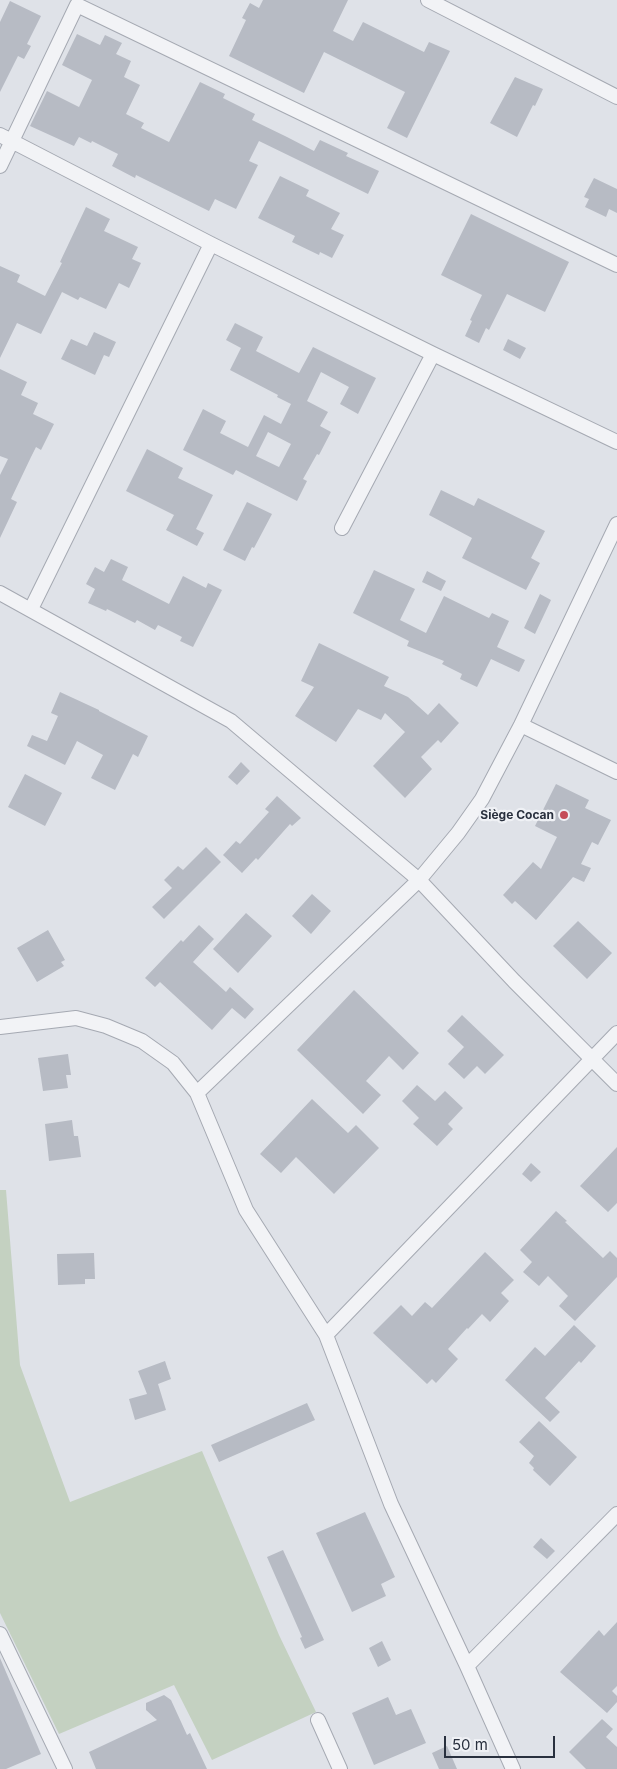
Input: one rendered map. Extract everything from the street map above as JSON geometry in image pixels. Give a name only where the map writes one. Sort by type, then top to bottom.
[{"type":"street","points":[[428,0],[617,97]]},
{"type":"street","points":[[0,166],[6,138],[76,5],[617,265]]},
{"type":"street","points":[[6,138],[211,244],[433,354],[617,442]]},
{"type":"street","points":[[31,609],[211,244]]},
{"type":"street","points":[[342,528],[433,354]]},
{"type":"street","points":[[197,1093],[420,880],[458,833],[482,799],[520,725],[617,524]]},
{"type":"street","points":[[0,593],[231,721],[420,880],[514,980],[617,1084]]},
{"type":"street","points":[[520,725],[617,772]]},
{"type":"street","points":[[0,1027],[76,1018],[106,1026],[142,1041],[173,1063],[197,1093],[246,1210],[326,1335],[391,1504],[513,1769]]},
{"type":"street","points":[[326,1335],[617,1033]]},
{"type":"street","points":[[467,1666],[617,1514]]},
{"type":"street","points":[[0,1634],[65,1769]]},
{"type":"street","points":[[318,1720],[340,1769]]},
{"type":"green space","points":[[0,1190],[6,1190],[20,1365],[70,1502],[202,1451],[279,1635],[316,1712],[212,1760],[174,1685],[59,1734],[0,1613]]},
{"type":"building","points":[[263,0],[348,0],[333,31],[353,41],[363,22],[424,52],[429,42],[450,51],[407,138],[387,128],[405,92],[324,52],[304,93],[229,56],[246,20],[242,18],[250,3],[259,8]]},
{"type":"building","points":[[10,1],[41,16],[27,44],[31,46],[24,59],[18,56],[0,92],[0,22]]},
{"type":"building","points":[[77,34],[100,45],[105,35],[122,43],[116,54],[131,61],[124,77],[140,85],[126,114],[144,123],[141,128],[169,142],[200,82],[225,94],[223,98],[255,114],[252,120],[314,151],[320,140],[348,153],[346,156],[379,171],[368,194],[259,141],[249,161],[258,165],[236,209],[215,199],[209,211],[136,175],[135,178],[112,166],[118,154],[92,141],[91,143],[79,137],[74,146],[30,126],[47,91],[79,107],[92,80],[62,65]]},
{"type":"building","points":[[515,77],[543,89],[517,137],[490,123]]},
{"type":"building","points":[[280,176],[309,190],[306,196],[340,213],[331,229],[344,235],[332,258],[320,252],[319,255],[292,242],[295,236],[258,218]]},
{"type":"building","points":[[594,178],[617,189],[617,213],[609,209],[606,217],[585,207],[589,199],[584,197]]},
{"type":"building","points":[[86,207],[110,219],[104,231],[138,247],[132,259],[141,263],[129,288],[119,283],[106,309],[80,297],[78,300],[62,292],[41,334],[17,323],[0,358],[0,266],[20,275],[17,282],[45,296],[62,263],[60,262]]},
{"type":"building","points":[[471,214],[569,262],[545,312],[507,294],[489,330],[486,328],[479,343],[465,336],[472,321],[470,320],[482,295],[441,275]]},
{"type":"building","points":[[235,323],[263,337],[256,351],[299,373],[313,347],[376,378],[358,414],[340,404],[349,387],[321,372],[307,401],[328,412],[320,426],[331,432],[303,479],[307,481],[297,501],[236,470],[233,475],[183,450],[203,409],[226,421],[220,433],[248,447],[264,415],[281,424],[291,404],[277,397],[278,395],[230,370],[241,348],[226,340]],"holes":[[[268,432],[291,444],[279,467],[256,456]]]},
{"type":"building","points":[[94,332],[116,342],[109,357],[104,355],[95,375],[61,359],[71,339],[87,346]]},
{"type":"building","points":[[508,339],[526,348],[520,359],[503,350]]},
{"type":"building","points":[[0,369],[27,382],[21,395],[38,403],[33,414],[54,424],[41,450],[36,447],[11,499],[17,502],[0,538],[0,475],[8,459],[0,456]]},
{"type":"building","points":[[147,449],[183,468],[178,478],[213,495],[196,529],[204,533],[197,546],[166,530],[174,515],[126,491]]},
{"type":"building","points":[[441,490],[474,506],[478,498],[545,531],[531,558],[540,563],[526,590],[462,558],[472,538],[429,515]]},
{"type":"building","points":[[247,502],[272,514],[245,561],[223,550]]},
{"type":"building","points":[[111,559],[128,567],[122,580],[169,604],[183,576],[206,588],[208,583],[222,590],[193,647],[180,641],[182,637],[158,625],[155,630],[137,620],[135,623],[107,609],[106,611],[88,603],[95,589],[86,584],[95,567],[104,572]]},
{"type":"building","points":[[374,570],[415,589],[400,620],[426,633],[444,596],[489,618],[492,613],[509,621],[497,647],[525,660],[519,672],[491,659],[477,687],[460,679],[462,674],[442,664],[444,661],[407,646],[409,641],[353,613]]},
{"type":"building","points":[[427,571],[446,581],[441,591],[422,582]]},
{"type":"building","points":[[540,594],[551,600],[535,634],[524,628]]},
{"type":"building","points":[[319,643],[389,677],[384,686],[408,697],[428,715],[439,703],[459,723],[441,743],[438,740],[421,757],[432,769],[405,798],[373,766],[405,732],[385,713],[381,720],[358,709],[336,742],[295,716],[314,687],[301,681]]},
{"type":"building","points":[[60,692],[148,736],[138,757],[133,754],[115,790],[91,778],[103,755],[77,741],[65,765],[27,746],[32,735],[47,741],[58,716],[51,713]]},
{"type":"building","points":[[241,762],[250,771],[237,785],[228,777]]},
{"type":"building","points":[[25,774],[62,793],[45,826],[8,807]]},
{"type":"building","points":[[556,784],[589,800],[585,808],[611,820],[598,845],[592,842],[581,864],[591,868],[584,882],[573,877],[536,920],[515,901],[512,904],[503,895],[533,862],[541,869],[557,837],[535,826]]},
{"type":"building","points":[[277,796],[301,818],[292,826],[290,824],[258,860],[256,858],[242,873],[223,855],[236,841],[240,844],[269,812],[265,809]]},
{"type":"building","points":[[206,847],[221,862],[164,919],[152,907],[172,888],[164,880],[178,866],[183,870]]},
{"type":"building","points":[[312,894],[331,911],[311,934],[292,916]]},
{"type":"building","points":[[246,913],[272,936],[238,973],[213,949]]},
{"type":"building","points":[[578,921],[612,953],[587,979],[553,946]]},
{"type":"building","points":[[199,925],[214,939],[193,962],[226,992],[230,987],[254,1009],[245,1019],[232,1008],[212,1030],[160,982],[155,987],[145,978],[181,940],[183,942]]},
{"type":"building","points":[[48,930],[65,960],[61,962],[64,966],[37,982],[17,948]]},
{"type":"building","points":[[354,990],[419,1053],[403,1070],[389,1056],[366,1081],[381,1095],[363,1114],[297,1050]]},
{"type":"building","points":[[462,1015],[504,1055],[485,1074],[477,1066],[464,1079],[448,1064],[464,1047],[447,1031]]},
{"type":"building","points":[[68,1054],[71,1075],[66,1075],[68,1088],[43,1091],[38,1058]]},
{"type":"building","points":[[417,1085],[435,1101],[445,1091],[463,1108],[448,1124],[453,1129],[437,1146],[413,1124],[419,1118],[402,1101]]},
{"type":"building","points":[[312,1099],[348,1133],[356,1125],[379,1148],[334,1194],[296,1157],[281,1173],[260,1154]]},
{"type":"building","points":[[72,1120],[74,1136],[78,1136],[81,1157],[49,1161],[45,1124]]},
{"type":"building","points":[[617,1147],[617,1203],[608,1212],[580,1186]]},
{"type":"building","points":[[531,1163],[541,1172],[531,1182],[522,1174]]},
{"type":"building","points":[[556,1211],[603,1258],[610,1251],[617,1258],[617,1277],[575,1321],[559,1306],[568,1296],[548,1276],[539,1286],[523,1272],[532,1262],[520,1250]]},
{"type":"building","points":[[485,1252],[514,1280],[501,1293],[509,1301],[490,1322],[482,1314],[467,1328],[448,1349],[458,1359],[436,1383],[432,1379],[427,1384],[373,1333],[401,1305],[412,1316],[425,1302],[432,1308]]},
{"type":"building","points":[[94,1253],[95,1279],[85,1279],[85,1284],[58,1285],[57,1254]]},
{"type":"building","points":[[574,1325],[596,1346],[581,1363],[579,1361],[545,1398],[560,1412],[550,1422],[505,1380],[535,1347],[545,1356]]},
{"type":"building","points":[[165,1361],[171,1379],[158,1384],[166,1410],[135,1420],[129,1399],[147,1394],[138,1371]]},
{"type":"building","points":[[307,1403],[315,1420],[219,1462],[211,1445]]},
{"type":"building","points":[[539,1421],[577,1457],[550,1486],[533,1470],[534,1468],[529,1463],[534,1456],[519,1442]]},
{"type":"building","points":[[365,1512],[395,1577],[381,1584],[386,1596],[352,1612],[316,1533]]},
{"type":"building","points":[[541,1538],[555,1551],[547,1559],[533,1547]]},
{"type":"building","points":[[283,1550],[324,1640],[305,1649],[300,1638],[302,1637],[267,1557]]},
{"type":"building","points":[[617,1622],[617,1686],[612,1691],[617,1696],[617,1702],[607,1713],[560,1672],[599,1630],[604,1636]]},
{"type":"building","points":[[382,1641],[391,1660],[378,1667],[369,1648]]},
{"type":"building","points":[[0,1658],[41,1754],[6,1769],[0,1769]]},
{"type":"building","points":[[164,1695],[171,1700],[187,1735],[190,1733],[207,1769],[96,1769],[89,1752],[157,1720],[146,1710],[146,1703]]},
{"type":"building","points":[[388,1697],[396,1715],[411,1709],[426,1743],[374,1765],[352,1713]]},
{"type":"building","points":[[602,1719],[613,1729],[606,1737],[617,1747],[617,1769],[586,1769],[569,1752]]},
{"type":"building","points":[[447,1746],[457,1769],[439,1769],[432,1753]]},
{"type":"place","name":"Siège Cocan","points":[[564,815]]}]
